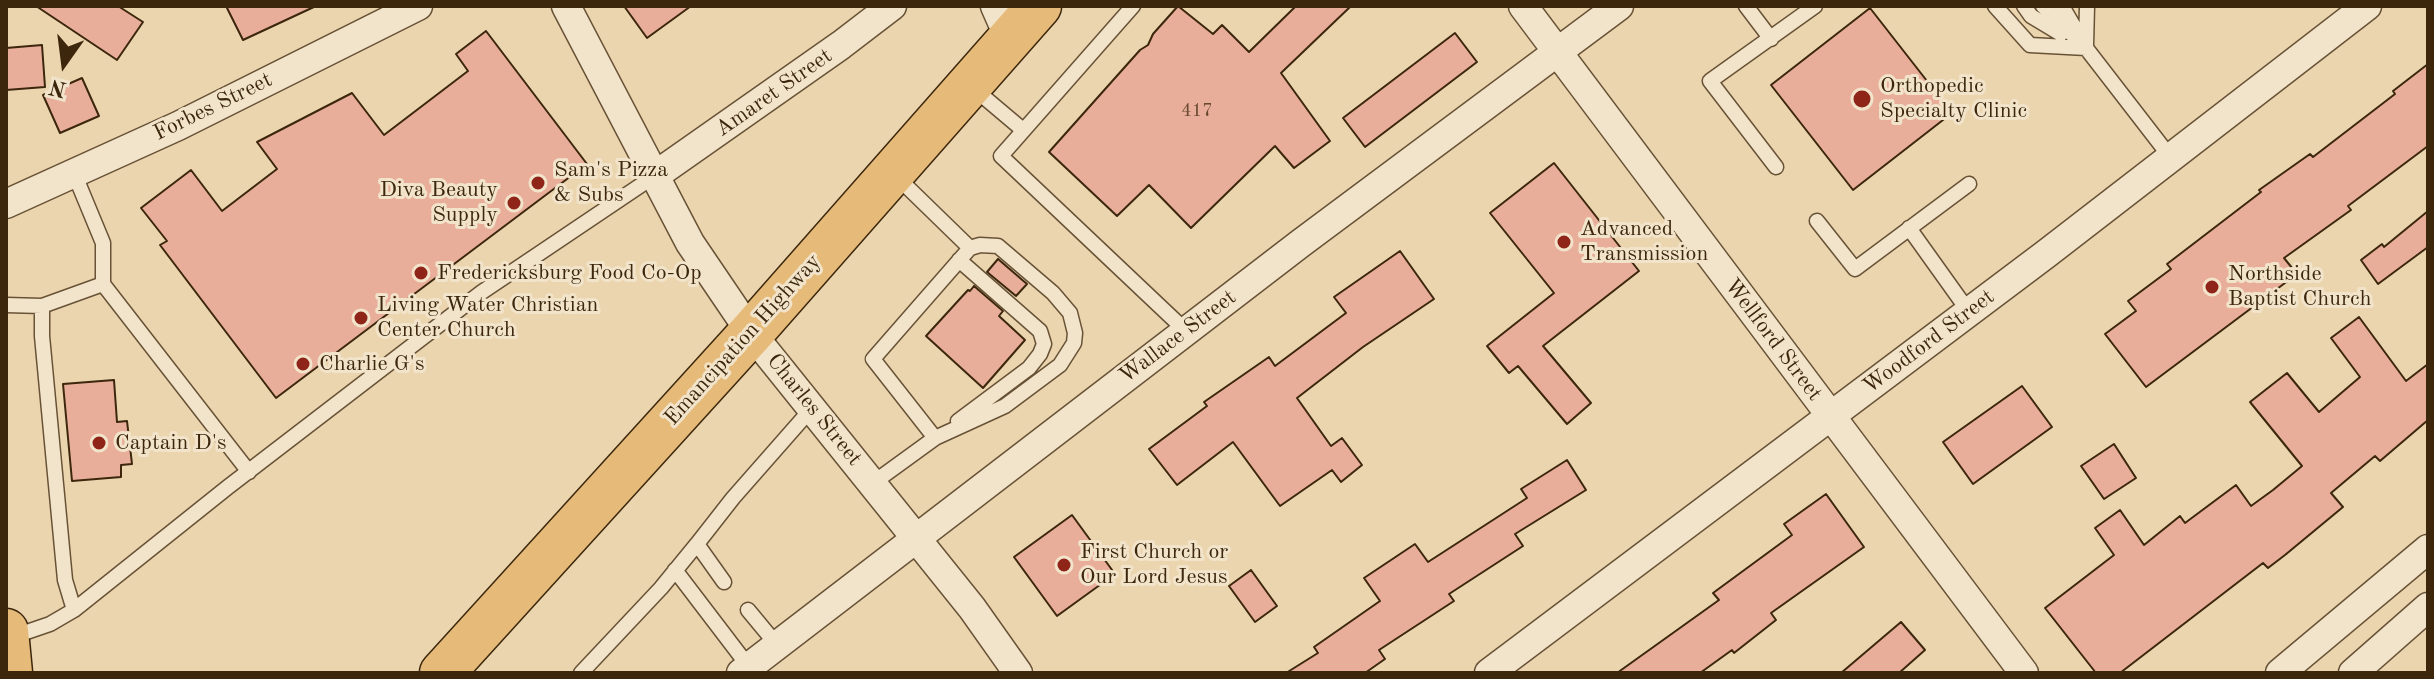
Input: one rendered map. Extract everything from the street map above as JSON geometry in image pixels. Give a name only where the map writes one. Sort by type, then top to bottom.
[{"type":"main road","name":"Emancipation Highway","points":[[443,673],[751,333],[970,85],[1002,23],[1039,6]]},
{"type":"main road","points":[[6,631],[10,673]]},
{"type":"street","name":"Forbes Street","points":[[6,204],[178,126],[418,6]]},
{"type":"street","name":"Charles Street","points":[[566,6],[690,243],[751,333],[972,608],[1018,673]]},
{"type":"street","name":"Amaret Street","points":[[653,177],[892,6]]},
{"type":"street","name":"Wellford Street","points":[[1523,6],[2024,673]]},
{"type":"street","name":"Wallace Street","points":[[745,670],[1186,331],[1619,6]]},
{"type":"street","name":"Woodford Street","points":[[1489,673],[1969,312],[2367,6]]},
{"type":"street","points":[[2280,673],[2428,549]]},
{"type":"street","points":[[2353,673],[2428,607]]},
{"type":"lane","points":[[1133,6],[1001,156],[1186,331]]},
{"type":"lane","points":[[1746,6],[1771,39]]},
{"type":"lane","points":[[1776,167],[1710,81],[1815,6]]},
{"type":"lane","points":[[1995,6],[2030,45],[2086,48]]},
{"type":"lane","points":[[2024,6],[2031,16],[2086,48]]},
{"type":"lane","points":[[2043,6],[2086,48]]},
{"type":"lane","points":[[2062,6],[2086,48],[2171,158]]},
{"type":"lane","points":[[2086,48],[2087,6]]},
{"type":"lane","points":[[970,85],[1023,130]]},
{"type":"lane","points":[[74,173],[103,243],[103,284],[249,472]]},
{"type":"lane","points":[[893,173],[970,248]]},
{"type":"lane","points":[[7,640],[50,624],[74,610],[482,292],[653,177]]},
{"type":"lane","points":[[1817,221],[1855,269],[1969,184]]},
{"type":"lane","points":[[1909,228],[1969,312]]},
{"type":"lane","points":[[998,246],[1034,275],[1070,313],[1074,343],[1060,365],[1005,406],[935,438],[873,359],[970,248],[998,246]]},
{"type":"lane","points":[[873,483],[1029,368],[1044,344],[1040,331],[1033,324],[959,260]]},
{"type":"lane","points":[[6,305],[42,306],[103,284]]},
{"type":"lane","points":[[42,306],[42,336],[65,580],[74,610]]},
{"type":"lane","points":[[581,673],[675,570],[813,407]]},
{"type":"lane","points":[[697,544],[724,582]]},
{"type":"lane","points":[[675,570],[745,670]]},
{"type":"lane","points":[[748,610],[777,645]]},
{"type":"building","points":[[36,6],[118,6],[143,22],[117,60]]},
{"type":"building","points":[[226,6],[316,6],[243,40]]},
{"type":"building","points":[[624,6],[691,6],[647,38]]},
{"type":"building","points":[[1178,6],[1213,34],[1222,25],[1249,52],[1296,6],[1351,6],[1281,73],[1330,141],[1294,168],[1275,146],[1191,228],[1149,185],[1117,216],[1049,152],[1140,50],[1148,45],[1153,34]]},
{"type":"building","name":"Orthopedic Specialty Clinic","points":[[1870,8],[1952,113],[1853,190],[1771,85]]},
{"type":"building","points":[[486,31],[587,164],[276,398],[160,245],[167,241],[141,208],[191,170],[222,211],[277,169],[257,142],[352,93],[384,135],[468,71],[456,54]]},
{"type":"building","points":[[1455,33],[1477,62],[1365,147],[1343,118]]},
{"type":"building","points":[[42,45],[45,87],[6,90],[6,48]]},
{"type":"building","points":[[2428,64],[2428,146],[2348,206],[2351,210],[2284,258],[2297,274],[2146,387],[2105,334],[2136,311],[2128,301],[2171,269],[2167,264],[2261,192],[2259,190],[2310,154],[2313,157],[2395,94],[2393,91]]},
{"type":"building","points":[[82,78],[99,116],[60,133],[43,95]]},
{"type":"building","name":"Advanced Transmission","points":[[1554,163],[1639,271],[1543,346],[1591,403],[1567,424],[1518,366],[1509,373],[1487,346],[1554,293],[1490,213]]},
{"type":"building","points":[[2428,211],[2428,247],[2378,284],[2361,260],[2382,244],[2384,247]]},
{"type":"building","points":[[1400,251],[1434,299],[1363,347],[1297,398],[1331,446],[1342,438],[1362,465],[1341,482],[1332,470],[1280,506],[1233,442],[1177,485],[1149,449],[1207,406],[1204,402],[1269,357],[1275,366],[1346,313],[1334,297]]},
{"type":"building","points":[[998,259],[1027,284],[1016,296],[987,272]]},
{"type":"building","points":[[974,286],[1003,311],[999,316],[1025,340],[983,388],[926,336]]},
{"type":"building","points":[[2359,317],[2406,381],[2428,364],[2428,420],[2380,461],[2375,456],[2331,493],[2343,507],[2268,568],[2263,563],[2120,673],[2096,673],[2045,608],[2114,555],[2095,528],[2120,510],[2144,545],[2180,516],[2185,523],[2236,485],[2251,506],[2273,490],[2302,466],[2250,402],[2287,373],[2319,412],[2360,377],[2331,338]]},
{"type":"building","name":"Captain D's","points":[[114,380],[117,422],[127,421],[132,464],[121,465],[121,477],[72,481],[63,384]]},
{"type":"building","points":[[2022,386],[2052,427],[1973,484],[1943,442]]},
{"type":"building","points":[[2114,444],[2136,478],[2104,499],[2081,466]]},
{"type":"building","points":[[1567,460],[1586,490],[1515,534],[1523,546],[1449,594],[1454,601],[1379,650],[1385,659],[1365,673],[1286,673],[1318,653],[1314,647],[1380,601],[1364,578],[1415,544],[1428,562],[1527,498],[1521,489]]},
{"type":"building","points":[[1826,494],[1864,547],[1771,613],[1776,620],[1734,653],[1732,650],[1700,673],[1617,673],[1719,600],[1713,593],[1792,535],[1784,524]]},
{"type":"building","name":"First Church or Our Lord Jesus","points":[[1072,515],[1115,574],[1057,616],[1014,557]]},
{"type":"building","points":[[1251,570],[1277,606],[1255,622],[1229,586]]},
{"type":"building","points":[[1901,622],[1925,650],[1899,673],[1841,673]]},
{"type":"place","name":"Orthopedic Specialty Clinic","points":[[1862,99]]},
{"type":"place","name":"Sam's Pizza & Subs","points":[[538,183]]},
{"type":"place","name":"Diva Beauty Supply","points":[[514,203]]},
{"type":"place","name":"Advanced Transmission","points":[[1564,242]]},
{"type":"place","name":"Fredericksburg Food Co-Op","points":[[421,273]]},
{"type":"place","name":"Northside Baptist Church","points":[[2212,287]]},
{"type":"place","name":"Living Water Christian Center Church","points":[[361,318]]},
{"type":"place","name":"Charlie G's","points":[[303,364]]},
{"type":"place","name":"Captain D's","points":[[99,443]]},
{"type":"place","name":"First Church or Our Lord Jesus","points":[[1064,565]]}]
